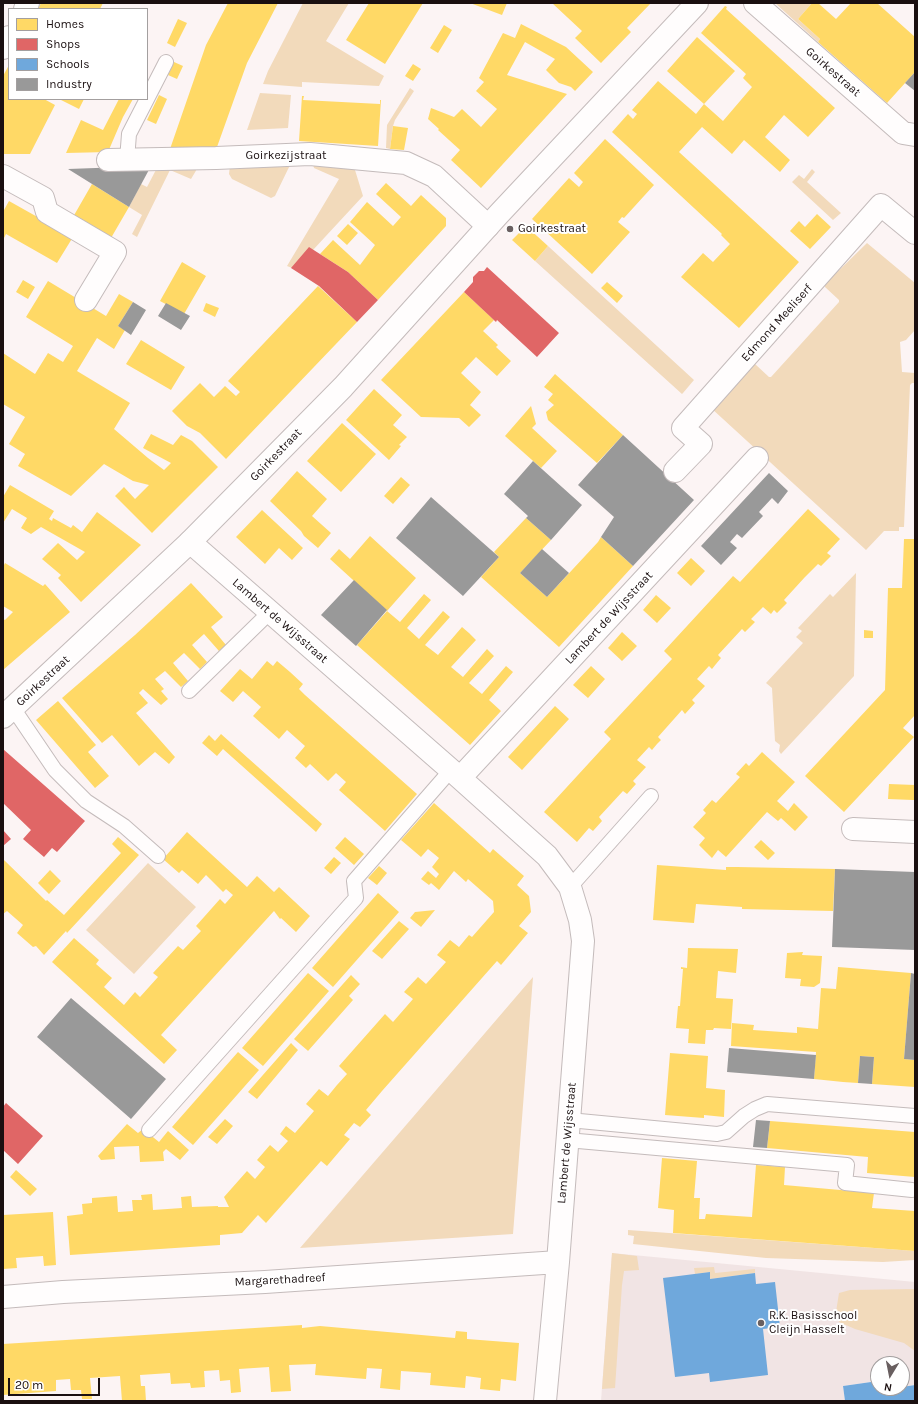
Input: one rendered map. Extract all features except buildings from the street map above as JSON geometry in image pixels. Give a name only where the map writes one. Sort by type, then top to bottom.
[{"type":"street","name":"Goirkestraat","points":[[8,712],[190,542],[343,387],[488,226],[697,3]]},
{"type":"street","name":"Goirkestraat","points":[[755,3],[903,133],[915,135]]},
{"type":"street","points":[[3,48],[8,39]]},
{"type":"street","name":"Goirkezijstraat","points":[[118,160],[310,154],[406,163],[434,176],[488,226]]},
{"type":"street","points":[[3,176],[43,198],[47,212],[115,252],[86,300]]},
{"type":"street","name":"Edmond Meeliserf","points":[[675,471],[701,444],[683,428],[882,205],[915,233]]},
{"type":"street","name":"Lambert de Wijsstraat","points":[[456,774],[757,458]]},
{"type":"street","name":"Lambert de Wijsstraat","points":[[190,542],[456,774],[547,856],[570,887],[580,920],[582,941],[558,1262],[545,1401]]},
{"type":"street","points":[[853,829],[915,832]]},
{"type":"street","name":"Margarethadreef","points":[[3,1297],[70,1291],[264,1282],[558,1262]]},
{"type":"lane","points":[[148,97],[166,62]]},
{"type":"lane","points":[[118,160],[129,134],[146,100]]},
{"type":"lane","points":[[189,691],[270,612]]},
{"type":"lane","points":[[8,712],[55,770],[86,801],[124,826],[158,856]]},
{"type":"lane","points":[[149,1130],[356,898],[354,881],[456,774]]},
{"type":"lane","points":[[570,887],[651,796]]},
{"type":"lane","points":[[568,1130],[717,1134],[726,1132],[755,1108],[767,1104],[915,1116]]},
{"type":"lane","points":[[568,1130],[847,1165],[845,1183],[912,1190]]},
{"type":"shaded area","points":[[303,3],[349,3],[326,41],[384,76],[379,86],[302,82],[302,87],[263,84],[268,71]]},
{"type":"shaded area","points":[[775,3],[812,3],[798,19],[820,39],[818,42]]},
{"type":"shaded area","points":[[410,88],[414,91],[395,120],[390,149],[386,148],[387,125]]},
{"type":"shaded area","points":[[260,93],[291,95],[288,128],[247,130]]},
{"type":"shaded area","points":[[291,163],[275,196],[271,198],[232,179],[229,174],[230,165]]},
{"type":"shaded area","points":[[313,164],[355,170],[363,196],[313,250],[292,268],[287,266],[339,179],[314,168]]},
{"type":"shaded area","points":[[158,166],[197,169],[191,179],[170,170],[137,237],[132,234],[142,215],[129,207],[141,184],[147,187]]},
{"type":"shaded area","points":[[812,169],[815,172],[807,182],[841,213],[833,220],[792,182],[799,175],[804,179]]},
{"type":"shaded area","points":[[867,243],[915,283],[915,330],[906,340],[900,342],[902,372],[915,373],[915,383],[910,385],[904,527],[899,527],[899,531],[884,531],[866,550],[711,408],[755,364],[769,377],[771,377],[839,302],[839,300],[825,287],[825,284]]},
{"type":"shaded area","points":[[548,246],[694,380],[682,394],[535,261]]},
{"type":"shaded area","points":[[856,573],[854,676],[781,754],[779,751],[780,745],[775,741],[772,688],[766,683],[803,643],[796,637],[802,631],[798,628],[830,594],[833,597]]},
{"type":"shaded area","points":[[148,863],[196,907],[134,974],[86,930]]},
{"type":"shaded area","points":[[533,977],[513,1234],[300,1248],[413,1117]]},
{"type":"shaded area","points":[[628,1230],[915,1251],[915,1260],[883,1262],[766,1258],[633,1244],[634,1236],[628,1235]]},
{"type":"shaded area","name":"R.K. Basisschool Cleijn Hasselt","points":[[612,1253],[915,1282],[915,1385],[910,1386],[910,1356],[870,1356],[870,1382],[843,1386],[845,1401],[601,1401]]},
{"type":"shaded area","points":[[612,1253],[637,1256],[639,1270],[624,1271],[615,1388],[602,1389]]},
{"type":"shaded area","points":[[714,1267],[715,1273],[755,1269],[755,1273],[710,1279],[710,1272],[695,1274],[694,1268]]},
{"type":"shaded area","points":[[915,1289],[915,1351],[904,1343],[855,1329],[839,1322],[836,1312],[839,1293],[850,1290]]},
{"type":"place","name":"Goirkestraat","points":[[510,229]]},
{"type":"place","name":"R.K. Basisschool Cleijn Hasselt","points":[[761,1323]]}]
